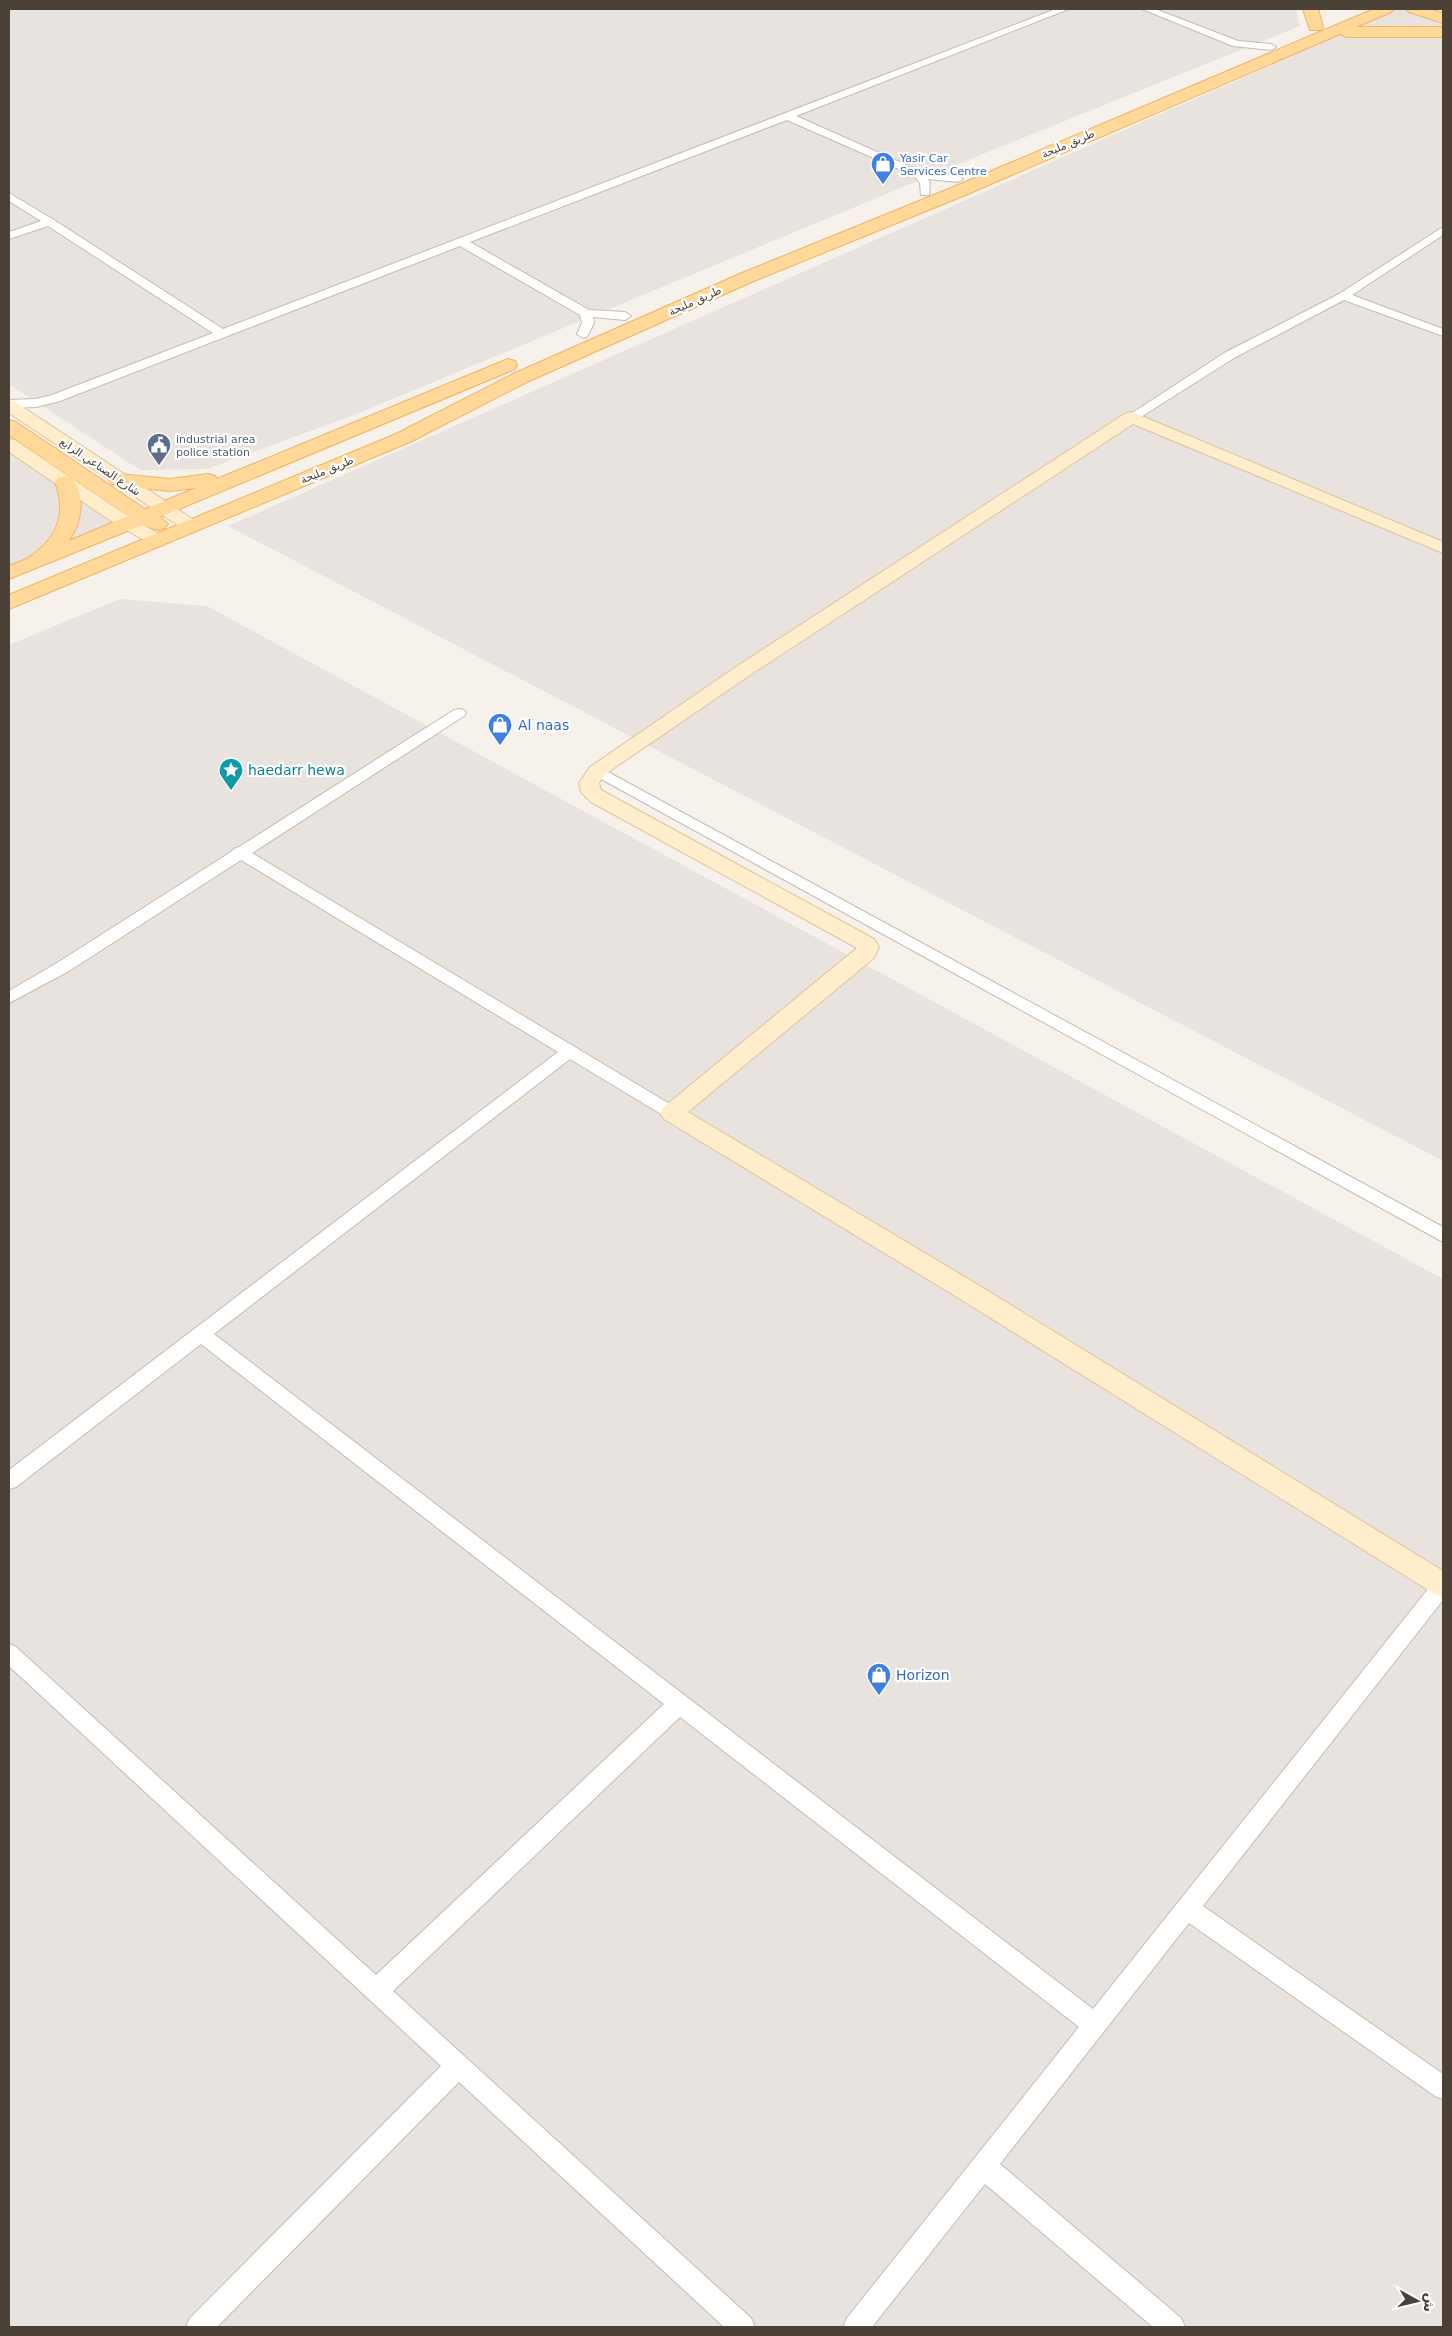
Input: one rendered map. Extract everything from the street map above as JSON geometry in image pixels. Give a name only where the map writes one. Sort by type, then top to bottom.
[{"type":"main road","points":[[1311,9],[1318,32],[1443,32]]},
{"type":"main road","name":"طريق مليحة","points":[[9,603],[160,526],[286,458],[624,316],[1176,92],[1318,32],[1358,9]]},
{"type":"main road","name":"طريق مليحة","points":[[9,573],[33,563],[160,526],[403,438],[520,378],[739,281],[957,192],[1271,47],[1386,9]]},
{"type":"main road","points":[[1414,9],[1443,18]]},
{"type":"main road","name":"شارع الصناعي الرابع","points":[[9,405],[118,480],[160,526]]},
{"type":"main road","points":[[9,597],[36,580],[348,444],[389,415]]},
{"type":"main road","points":[[1443,548],[1132,418],[743,671],[597,770],[589,783],[591,792],[595,797],[866,944],[868,947],[866,953],[672,1113],[953,1282],[1443,1585]]},
{"type":"main road","points":[[9,426],[160,526]]},
{"type":"main road","points":[[9,444],[65,482],[160,526]]},
{"type":"main road","points":[[118,480],[154,485],[186,484],[210,480],[263,461],[286,458]]},
{"type":"main road","points":[[33,563],[60,540],[71,519],[72,500],[65,482]]},
{"type":"street","points":[[9,405],[36,403],[56,398],[1064,9]]},
{"type":"street","points":[[1147,9],[1236,44],[1271,47]]},
{"type":"street","points":[[1236,44],[1244,55]]},
{"type":"street","points":[[787,116],[918,174],[937,178],[958,179]]},
{"type":"street","points":[[918,174],[925,183],[925,193]]},
{"type":"street","points":[[9,196],[222,334]]},
{"type":"street","points":[[9,236],[50,222]]},
{"type":"street","points":[[1132,418],[1230,355],[1343,296],[1443,230]]},
{"type":"street","points":[[460,242],[586,313],[624,316]]},
{"type":"street","points":[[1343,296],[1443,333]]},
{"type":"street","points":[[583,334],[588,323],[586,313]]},
{"type":"street","points":[[44,429],[40,413],[45,406],[56,398]]},
{"type":"street","points":[[9,998],[62,967],[459,713]]},
{"type":"street","points":[[597,770],[1443,1235]]},
{"type":"street","points":[[239,852],[672,1113]]},
{"type":"street","points":[[9,1481],[570,1051]]},
{"type":"street","points":[[201,1334],[1096,2026]]},
{"type":"street","points":[[856,2327],[1443,1585]]},
{"type":"street","points":[[9,1653],[742,2327]]},
{"type":"street","points":[[376,1991],[679,1704]]},
{"type":"street","points":[[1188,1909],[1443,2088]]},
{"type":"street","points":[[199,2327],[458,2066]]},
{"type":"street","points":[[984,2167],[1172,2327]]},
{"type":"shaded area","points":[[9,9],[1296,9],[1300,26],[973,158],[354,415],[207,469],[140,470],[9,384]]},
{"type":"shaded area","points":[[1398,9],[1409,9],[1443,19],[1443,1161],[228,526]]},
{"type":"shaded area","points":[[9,441],[119,523],[9,567]]},
{"type":"shaded area","points":[[120,599],[207,606],[1443,1279],[1443,2327],[9,2327],[9,645]]},
{"type":"place","name":"Yasir Car Services Centre","points":[[883,185]]},
{"type":"place","name":"industrial area police station","points":[[159,466]]},
{"type":"place","name":"Al naas","points":[[500,746]]},
{"type":"place","name":"haedarr hewa","points":[[231,791]]},
{"type":"place","name":"Horizon","points":[[879,1696]]}]
